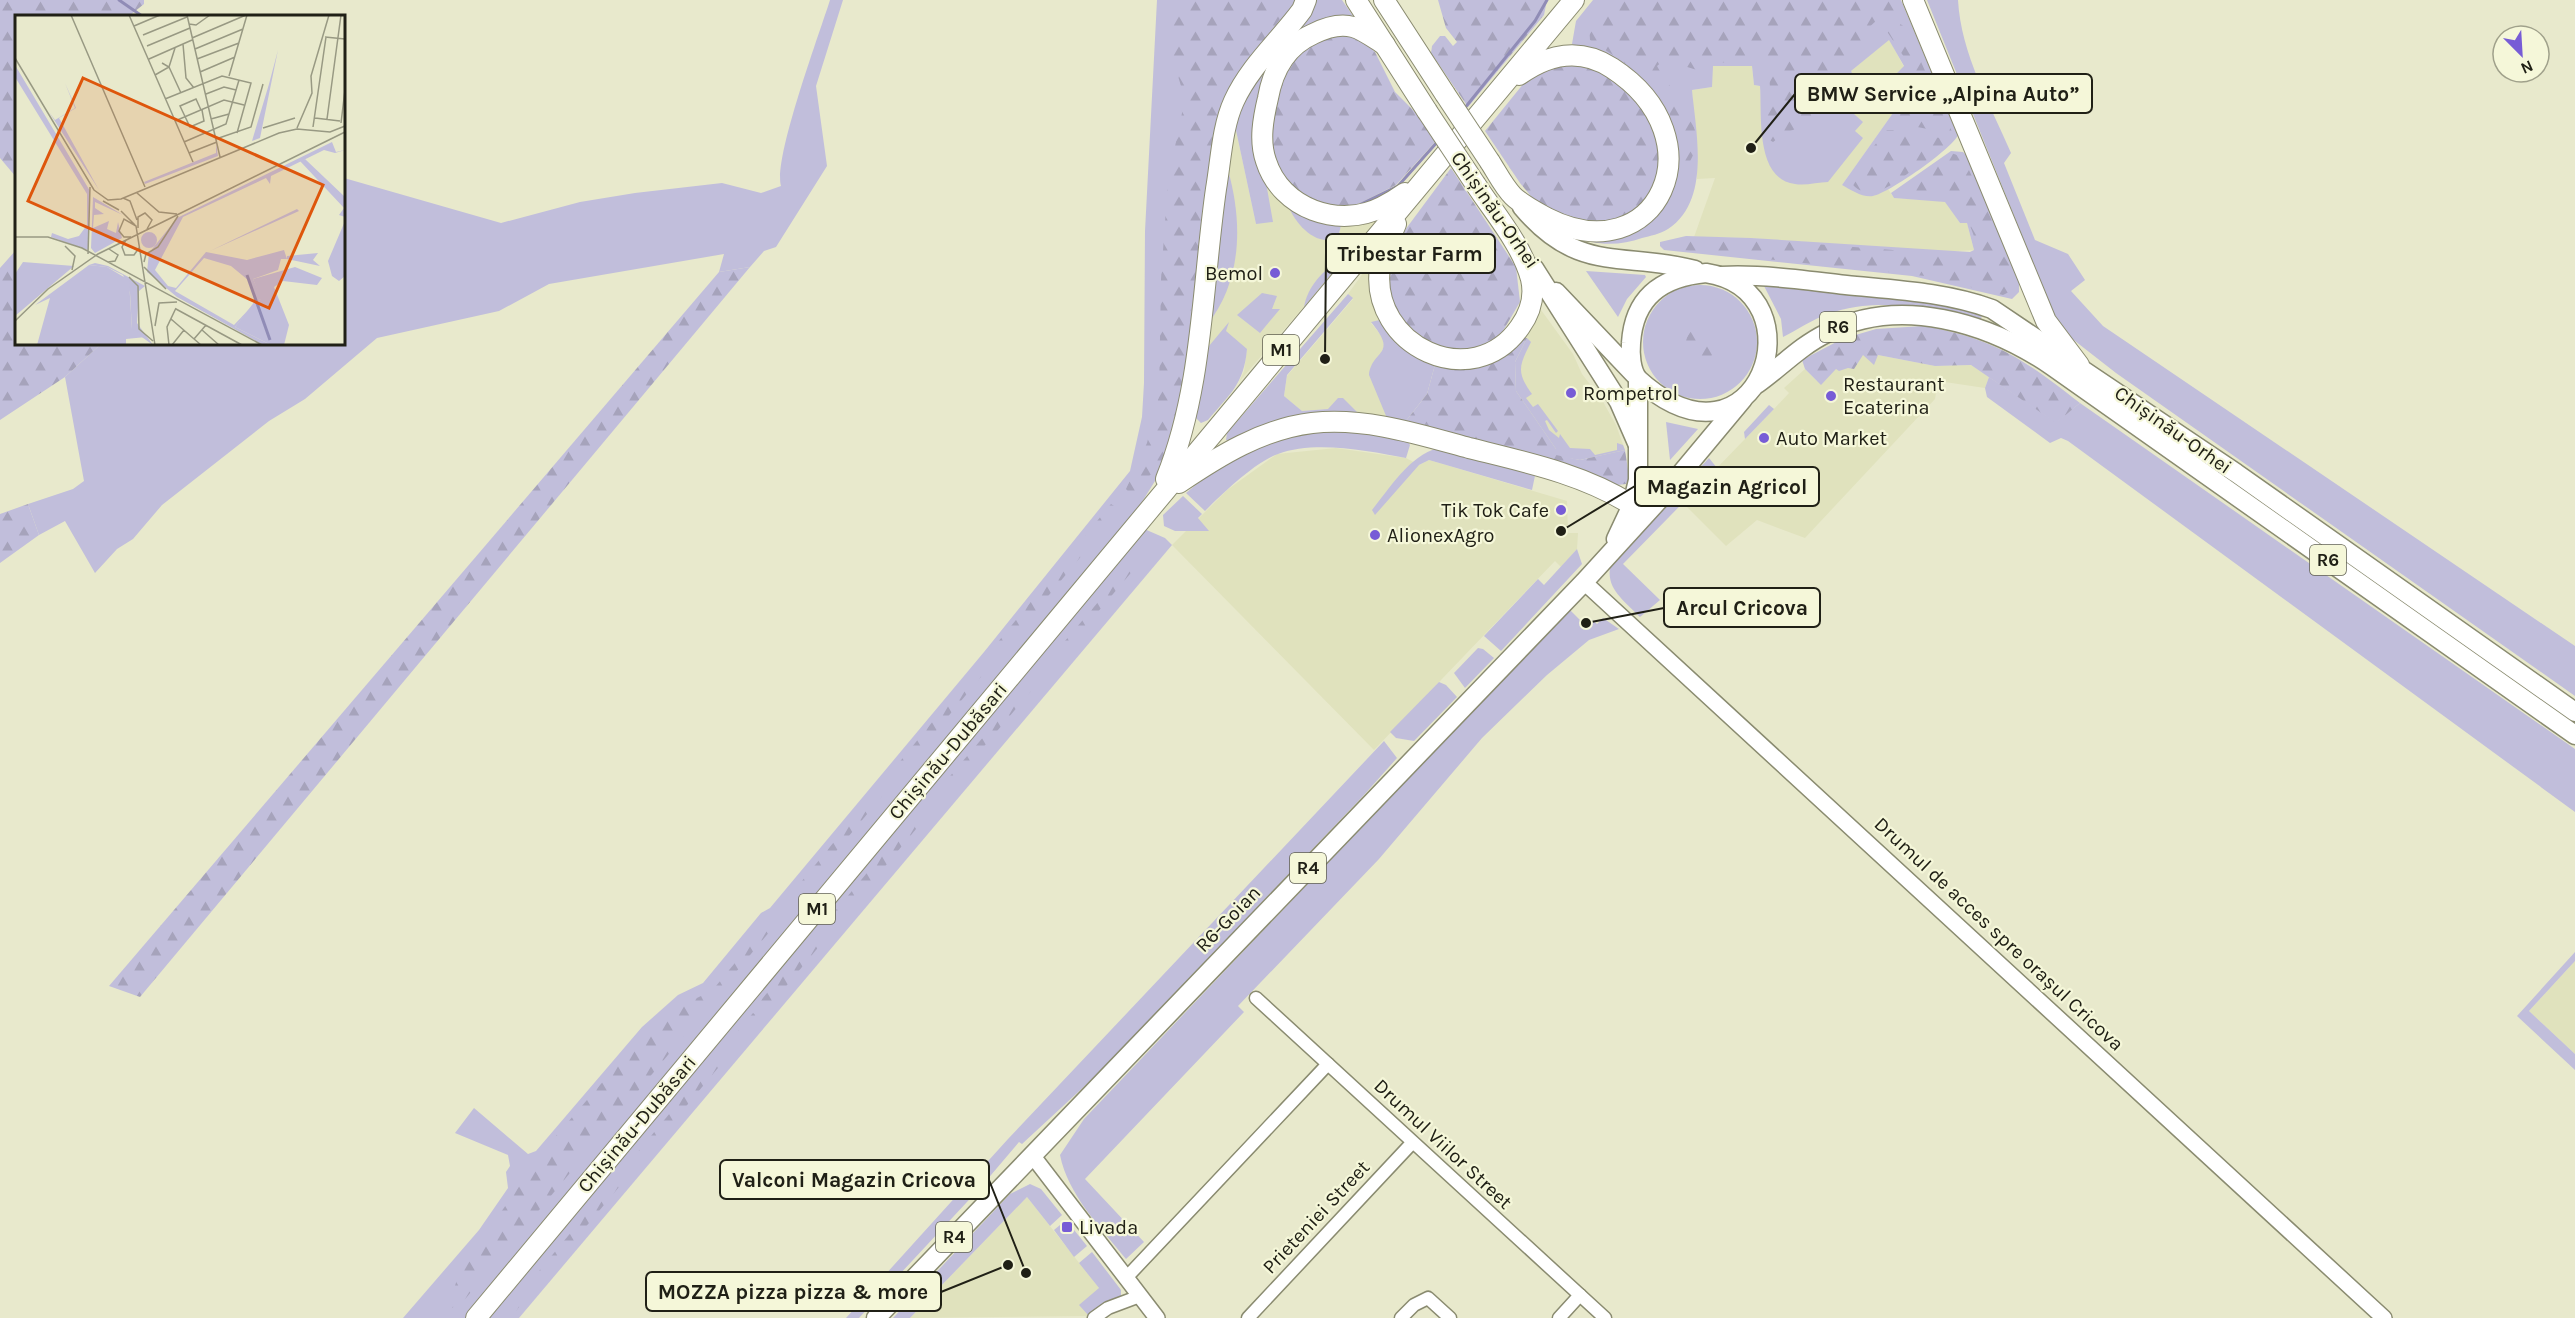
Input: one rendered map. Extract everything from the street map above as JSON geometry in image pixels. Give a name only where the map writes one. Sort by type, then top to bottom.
[{"type":"highway","points":[[1158,499],[1181,439],[1190,402],[1215,197],[1225,132],[1233,103],[1251,72],[1302,10],[1306,0]]},
{"type":"highway","name":"Chișinău-Orhei","points":[[1356,0],[1426,111],[1521,253]]},
{"type":"highway","name":"Chișinău-Orhei","points":[[1384,0],[1513,196]]},
{"type":"highway","points":[[1399,0],[1406,33]]},
{"type":"highway","points":[[1543,38],[1555,0]]},
{"type":"highway","name":"M1","points":[[1420,183],[1574,0]]},
{"type":"highway","points":[[1913,0],[2046,321],[2079,365]]},
{"type":"highway","points":[[1385,45],[1353,27],[1341,26],[1309,36],[1288,51],[1275,71],[1269,93],[1263,127],[1265,159],[1273,178],[1292,198],[1306,208],[1334,217],[1357,215],[1382,207],[1420,183]]},
{"type":"highway","points":[[1500,88],[1538,63],[1559,55],[1581,55],[1606,64],[1626,77],[1652,104],[1667,134],[1670,154],[1664,186],[1656,200],[1635,222],[1615,229],[1592,231],[1566,226],[1540,214],[1513,196]]},
{"type":"highway","name":"Chișinău-Dubăsari","points":[[476,1318],[1420,183]]},
{"type":"highway","points":[[1405,202],[1383,252],[1379,287],[1388,316],[1398,330],[1418,347],[1430,353],[1447,358],[1472,358],[1489,353],[1511,339],[1525,321],[1532,301],[1531,280],[1521,253]]},
{"type":"highway","points":[[1158,499],[1214,460],[1245,443],[1287,429],[1334,422],[1360,423],[1408,432],[1530,463],[1596,485],[1632,505]]},
{"type":"main road","name":"Chișinău-Orhei","points":[[1513,196],[1542,229],[1577,251],[1601,258],[1686,268],[1714,274],[1753,275],[1946,296],[1992,309],[2079,365],[2575,712]]},
{"type":"main road","name":"Chișinău-Orhei","points":[[1521,253],[1634,375]]},
{"type":"main road","points":[[1534,268],[1624,411],[1637,442]]},
{"type":"main road","name":"R6","points":[[1714,274],[1749,295],[1766,325],[1767,358],[1757,384],[1743,399],[1710,411],[1684,410],[1663,400],[1634,375],[1632,333],[1643,303],[1656,289],[1674,279],[1714,274]]},
{"type":"main road","name":"Chișinău-Orhei","points":[[1757,384],[1812,340],[1839,327],[1875,317],[1928,317],[2000,336],[2042,360],[2575,735]]},
{"type":"main road","points":[[1597,368],[1634,375]]},
{"type":"main road","name":"R6-Goian","points":[[1610,551],[1632,505],[1639,470],[1634,375]]},
{"type":"main road","name":"R6-Goian","points":[[876,1318],[1584,582],[1610,551],[1647,515],[1743,399]]},
{"type":"street","name":"Drumul de acces spre orașul Cricova","points":[[1584,582],[2384,1318]]},
{"type":"street","name":"Drumul Viilor Street","points":[[1256,998],[1605,1318]]},
{"type":"street","points":[[1126,1278],[1328,1064]]},
{"type":"street","name":"Prieteniei Street","points":[[1248,1318],[1412,1143]]},
{"type":"street","points":[[1032,1155],[1157,1318]]},
{"type":"street","points":[[1559,1318],[1580,1295]]},
{"type":"street","points":[[1094,1318],[1108,1308],[1140,1296]]},
{"type":"street","points":[[1401,1318],[1414,1305],[1428,1298],[1450,1318]]},
{"type":"shaded area","points":[[1889,39],[1904,67],[1893,77],[1905,96],[1842,185],[1864,195],[1872,196],[1888,189],[1894,198],[1945,201],[1960,223],[1967,223],[1974,250],[1941,252],[1751,238],[1694,237],[1715,178],[1697,179],[1692,90],[1712,87],[1712,66],[1752,66],[1754,85],[1760,86],[1762,119],[1851,71]]},
{"type":"shaded area","name":"Bemol","points":[[1234,121],[1256,224],[1265,177],[1287,202],[1296,220],[1327,241],[1338,237],[1342,222],[1385,212],[1239,382],[1244,371],[1247,349],[1204,352]]},
{"type":"shaded area","points":[[1374,258],[1384,319],[1371,323],[1383,338],[1384,346],[1379,358],[1371,367],[1389,423],[1357,419],[1335,402],[1329,409],[1302,411],[1284,396],[1287,376],[1353,299],[1348,294]]},
{"type":"shaded area","name":"Rompetrol","points":[[1536,303],[1573,354],[1582,374],[1602,400],[1616,425],[1625,450],[1597,458],[1555,456],[1516,391],[1518,338]]},
{"type":"shaded area","points":[[1850,355],[1878,355],[1935,366],[1971,365],[1989,377],[1985,388],[1938,381],[1935,399],[1805,538],[1757,520],[1726,546],[1683,503],[1789,393],[1784,388],[1805,369],[1817,381]]},
{"type":"shaded area","name":"AlionexAgro","points":[[1336,448],[1406,458],[1419,465],[1429,460],[1567,501],[1568,533],[1578,533],[1577,549],[1561,567],[1555,561],[1374,750],[1172,545],[1227,490],[1277,454]]},
{"type":"shaded area","points":[[2575,961],[2575,1054],[2529,1011]]},
{"type":"shaded area","points":[[1027,1197],[1099,1288],[1089,1316],[910,1318]]},
{"type":"green space","points":[[0,0],[144,0],[144,4],[130,15],[15,15],[15,176],[0,158]]},
{"type":"green space","points":[[830,0],[843,0],[816,86],[827,166],[776,247],[764,251],[750,267],[719,272],[724,254],[549,284],[499,311],[377,338],[305,399],[269,421],[162,505],[133,539],[117,549],[95,573],[65,521],[39,535],[28,504],[73,489],[84,481],[65,377],[100,345],[345,345],[345,178],[501,223],[580,202],[635,193],[722,183],[761,193],[781,186],[780,172],[784,150]]},
{"type":"green space","points":[[1157,0],[1299,0],[1232,93],[1189,371],[1168,460],[1124,531],[469,1318],[403,1318],[479,1230],[508,1188],[506,1172],[510,1166],[508,1155],[455,1133],[474,1108],[528,1154],[536,1151],[642,1027],[678,995],[703,983],[761,913],[770,908],[984,652],[1130,471],[1142,417],[1144,383],[1145,231]]},
{"type":"green space","points":[[1175,0],[1294,0],[1226,93],[1217,119],[1207,178],[1179,410],[1169,449],[1156,469],[1131,495],[1126,489],[1147,443],[1159,396],[1161,279],[1168,180],[1182,113],[1181,86],[1169,46],[1177,9]]},
{"type":"green space","points":[[1312,0],[1342,0],[1353,16],[1265,177],[1273,222],[1256,224],[1234,121],[1241,104]]},
{"type":"green space","points":[[1438,0],[1547,0],[1544,15],[1468,107],[1431,53],[1432,46],[1440,36],[1445,36],[1453,46],[1457,42],[1446,28]]},
{"type":"green space","points":[[1593,0],[1901,0],[1958,135],[1933,160],[1881,193],[1865,196],[1842,185],[1905,96],[1893,77],[1904,66],[1889,40],[1851,71],[1855,79],[1843,96],[1849,100],[1845,106],[1863,122],[1855,131],[1863,138],[1828,182],[1795,184],[1782,180],[1773,171],[1767,159],[1761,129],[1760,86],[1754,85],[1752,66],[1713,66],[1712,87],[1692,90],[1698,165],[1696,184],[1682,217],[1665,231],[1634,241],[1616,244],[1590,242],[1574,236],[1578,47],[1572,44],[1576,21]]},
{"type":"green space","points":[[1608,0],[1897,0],[1897,10],[1877,20],[1865,31],[1869,44],[1846,69],[1841,82],[1829,87],[1830,101],[1824,118],[1785,133],[1773,142],[1766,138],[1769,73],[1760,60],[1750,59],[1711,64],[1707,73],[1664,60],[1657,66],[1688,112],[1693,124],[1696,137],[1695,150],[1689,163],[1685,162],[1679,137],[1657,84],[1590,40],[1589,25]]},
{"type":"green space","points":[[1927,0],[1958,0],[1960,20],[1971,59],[2011,153],[2004,163],[2035,240],[2068,254],[2085,280],[2071,291],[2103,326],[2575,646],[2575,696],[2116,373],[2066,334],[2052,310]]},
{"type":"green space","points":[[1891,22],[1899,23],[1906,28],[1953,134],[1902,124],[1896,119],[1896,114],[1907,97],[1897,78],[1907,67],[1906,60],[1884,27]]},
{"type":"green space","points":[[1340,32],[1365,42],[1375,52],[1395,92],[1419,116],[1435,142],[1396,185],[1344,211],[1301,198],[1291,190],[1268,146],[1277,85],[1297,50]]},
{"type":"green space","points":[[1551,61],[1598,66],[1654,114],[1661,171],[1645,204],[1618,222],[1582,224],[1539,206],[1520,183],[1485,131],[1533,72]]},
{"type":"green space","points":[[1887,130],[1894,130],[1903,135],[1943,138],[1948,142],[1939,152],[1892,184],[1873,192],[1864,192],[1855,187],[1848,178]]},
{"type":"green space","points":[[1951,151],[1963,152],[1966,155],[2019,278],[2019,292],[2012,299],[1912,276],[1664,250],[1660,246],[1660,242],[1686,236],[1970,252],[1974,250],[1967,223],[1960,223],[1945,202],[1894,198],[1891,193]]},
{"type":"green space","points":[[1951,153],[1963,157],[2009,263],[2015,289],[2003,295],[1925,276],[1666,249],[1663,244],[1684,238],[1763,240],[1932,253],[1976,253],[1974,238],[1967,220],[1949,199],[1937,195],[1896,195],[1909,182]]},
{"type":"green space","points":[[1451,168],[1516,267],[1520,302],[1503,331],[1488,344],[1473,350],[1439,351],[1394,319],[1386,265],[1391,249]]},
{"type":"green space","points":[[1228,170],[1236,210],[1236,251],[1227,290],[1219,308],[1207,325]]},
{"type":"green space","points":[[1287,202],[1342,222],[1338,237],[1330,240],[1322,239],[1306,232],[1294,218]]},
{"type":"green space","points":[[15,251],[15,345],[100,345],[65,377],[0,420],[0,268]]},
{"type":"green space","points":[[1342,261],[1304,307],[1312,286],[1328,268]]},
{"type":"green space","points":[[750,267],[140,997],[109,986],[719,272]]},
{"type":"green space","points":[[1586,271],[1645,275],[1646,277],[1627,299],[1618,317]]},
{"type":"green space","points":[[1700,285],[1722,289],[1741,301],[1753,320],[1757,342],[1753,364],[1741,383],[1722,395],[1700,399],[1678,395],[1659,383],[1647,364],[1643,342],[1647,320],[1659,301],[1678,289]]},
{"type":"green space","points":[[1764,286],[1910,298],[1982,313],[1981,320],[1905,306],[1866,306],[1828,314],[1783,337],[1781,319]]},
{"type":"green space","points":[[1262,293],[1277,296],[1272,309],[1280,309],[1260,333],[1237,315]]},
{"type":"green space","points":[[1348,294],[1353,298],[1287,375],[1284,396],[1302,411],[1328,409],[1338,398],[1343,398],[1360,415],[1233,442],[1226,440],[1227,433]]},
{"type":"green space","points":[[1384,319],[1436,361],[1427,394],[1402,426],[1389,423],[1369,375],[1383,347],[1383,341],[1371,322]]},
{"type":"green space","points":[[1229,322],[1226,331],[1247,349],[1243,371],[1235,388],[1208,420],[1201,423],[1195,417],[1204,352]]},
{"type":"green space","points":[[1923,326],[1970,337],[2008,353],[2080,403],[2056,423],[1971,365],[1935,366],[1878,355],[1874,365],[1863,355],[1854,369],[1839,371],[1836,369],[1821,385],[1805,369],[1802,360],[1842,339],[1876,329]]},
{"type":"green space","points":[[1702,327],[1713,332],[1718,343],[1713,354],[1702,359],[1691,354],[1686,343],[1691,332]]},
{"type":"green space","points":[[1518,338],[1527,338],[1515,362],[1516,391],[1556,449],[1556,455],[1580,460],[1625,450],[1629,477],[1626,484],[1617,485],[1523,455],[1402,426],[1427,394],[1436,361]]},
{"type":"green space","points":[[1527,338],[1531,342],[1522,363],[1521,374],[1532,394],[1526,398],[1533,407],[1538,404],[1558,431],[1556,433],[1547,420],[1545,421],[1549,430],[1559,438],[1560,434],[1570,448],[1590,449],[1595,455],[1617,450],[1617,443],[1623,445],[1625,450],[1580,460],[1555,456],[1556,449],[1516,391],[1515,362]]},
{"type":"green space","points":[[1989,377],[2056,422],[2080,403],[2575,749],[2575,812],[2068,441],[2061,438],[2050,443],[1987,397],[1985,388]]},
{"type":"green space","points":[[1769,405],[1774,409],[1745,439],[1744,432]]},
{"type":"green space","points":[[1666,422],[1698,429],[1670,460]]},
{"type":"green space","points":[[1361,429],[1408,442],[1410,445],[1406,458],[1342,448],[1293,450],[1278,454],[1259,464],[1239,479],[1205,511],[1186,493],[1227,459],[1298,431]]},
{"type":"green space","points":[[1438,448],[1536,471],[1532,490],[1429,460],[1419,465],[1375,515],[1372,510],[1409,465]]},
{"type":"green space","points":[[1709,458],[1717,468],[1623,564],[1660,600],[1640,617],[1622,600],[1613,587],[1610,580],[1611,564]]},
{"type":"green space","points":[[1183,496],[1202,514],[1198,518],[1209,531],[1175,531],[1164,526],[1163,515]]},
{"type":"green space","points":[[28,504],[39,535],[0,563],[0,514]]},
{"type":"green space","points":[[1111,504],[1117,508],[1117,513],[721,990],[718,989],[716,986]]},
{"type":"green space","points":[[1142,528],[1165,538],[1172,545],[519,1318],[482,1318]]},
{"type":"green space","points":[[1145,547],[1146,555],[932,808],[928,802]]},
{"type":"green space","points":[[1577,549],[1582,564],[1501,651],[1484,636],[1538,579],[1544,585]]},
{"type":"green space","points":[[1569,609],[1580,620],[1589,617],[1597,624],[1603,618],[1619,629],[1589,640],[1547,675],[1482,738],[1379,859],[1238,1006],[1244,1012],[1085,1179],[1144,1242],[1126,1259],[1096,1223],[1070,1184],[1064,1170],[1060,1155],[1084,1119]]},
{"type":"green space","points":[[1478,648],[1483,649],[1494,658],[1465,688],[1454,673]]},
{"type":"green space","points":[[1439,682],[1446,685],[1457,697],[1414,741],[1396,738],[1390,732]]},
{"type":"green space","points":[[1384,741],[1397,758],[1364,795],[1102,1070],[1022,1144],[1019,1142],[980,1188],[859,1318],[846,1318],[1008,1139]]},
{"type":"green space","points":[[913,823],[916,829],[764,1013],[757,1005],[906,826]]},
{"type":"green space","points":[[2575,952],[2575,961],[2529,1011],[2575,1054],[2575,1070],[2517,1016]]},
{"type":"green space","points":[[701,996],[707,1008],[466,1298],[452,1308],[448,1305],[461,1269],[548,1145],[639,1040],[674,1009]]},
{"type":"green space","points":[[753,1013],[757,1021],[510,1318],[500,1318]]},
{"type":"green space","points":[[1030,1184],[1041,1189],[1062,1215],[1050,1226],[1027,1197],[910,1318],[893,1318],[1010,1194]]},
{"type":"green space","points":[[1066,1220],[1087,1246],[1074,1257],[1054,1230]]},
{"type":"green space","points":[[1092,1252],[1121,1290],[1121,1296],[1089,1316],[1079,1305],[1099,1288],[1079,1263]]},
{"type":"waterway","points":[[119,0],[141,15]]},
{"type":"waterway","points":[[1464,109],[1535,21],[1547,0]]},
{"type":"waterway","points":[[1361,204],[1398,186],[1439,140]]},
{"type":"place","name":"BMW Service „Alpina Auto”","points":[[1751,148]]},
{"type":"place","name":"Bemol","points":[[1275,273]]},
{"type":"place","name":"Tribestar Farm","points":[[1325,359]]},
{"type":"place","name":"Rompetrol","points":[[1571,393]]},
{"type":"place","name":"Restaurant Ecaterina","points":[[1831,396]]},
{"type":"place","name":"Auto Market","points":[[1764,438]]},
{"type":"place","name":"Tik Tok Cafe","points":[[1561,510]]},
{"type":"place","name":"Magazin Agricol","points":[[1561,531]]},
{"type":"place","name":"AlionexAgro","points":[[1375,535]]},
{"type":"place","name":"Arcul Cricova","points":[[1586,623]]},
{"type":"place","name":"Livada","points":[[1067,1227]]},
{"type":"place","name":"MOZZA pizza pizza & more","points":[[1008,1265]]},
{"type":"place","name":"Valconi Magazin Cricova","points":[[1026,1273]]}]
